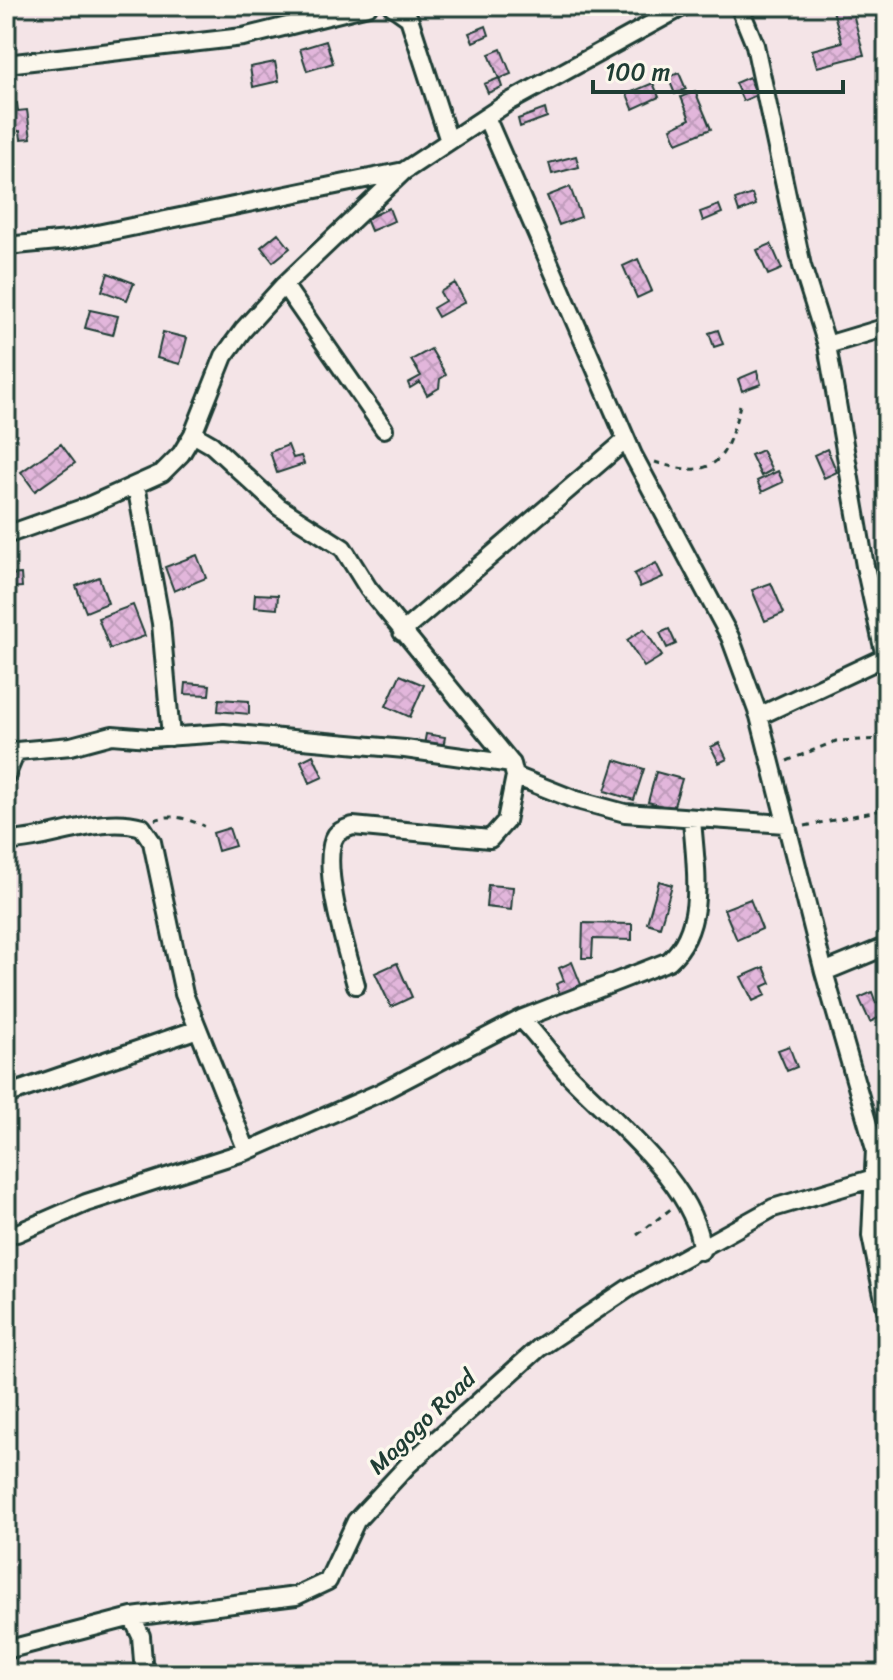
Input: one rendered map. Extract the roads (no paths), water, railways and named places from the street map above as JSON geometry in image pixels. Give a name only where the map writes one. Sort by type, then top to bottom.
[{"type":"street","points":[[6,64],[243,37],[368,6]]},
{"type":"street","points":[[392,6],[409,18],[449,141]]},
{"type":"street","points":[[6,535],[162,473],[181,454],[193,434],[224,356],[284,285],[404,171],[486,117],[684,6]]},
{"type":"street","points":[[739,6],[755,45],[802,266],[827,345],[865,566],[886,656],[759,716]]},
{"type":"street","points":[[486,117],[629,448],[730,637],[759,716],[824,972],[867,1116],[876,1163],[871,1236],[887,1314]]},
{"type":"street","points":[[6,246],[68,240],[404,171]]},
{"type":"street","points":[[284,285],[384,429]]},
{"type":"street","points":[[827,345],[887,327]]},
{"type":"street","points":[[193,434],[212,445],[279,507],[343,548],[402,632],[514,770],[506,821],[490,839],[353,826],[336,835],[331,868],[343,938],[356,985]]},
{"type":"street","points":[[402,632],[629,448]]},
{"type":"street","points":[[136,485],[161,623],[171,737]]},
{"type":"street","points":[[6,776],[11,752],[71,746],[112,735],[171,737],[224,733],[405,749],[514,770],[596,806],[692,819],[786,826]]},
{"type":"street","points":[[17,1233],[86,1203],[247,1151],[381,1092],[521,1019],[642,974],[679,952],[690,933],[696,891],[692,819]]},
{"type":"street","points":[[6,841],[28,841],[116,822],[142,827],[152,842],[174,959],[198,1029],[247,1151]]},
{"type":"street","points":[[824,972],[887,946]]},
{"type":"street","points":[[521,1019],[546,1044],[565,1071],[625,1127],[681,1195],[699,1227],[701,1251]]},
{"type":"street","points":[[6,1095],[198,1029]]},
{"type":"street","name":"Magogo Road","points":[[6,1650],[132,1617],[296,1596],[318,1588],[337,1567],[356,1521],[484,1395],[583,1317],[773,1208],[874,1178]]},
{"type":"street","points":[[132,1617],[141,1636],[144,1674]]}]
